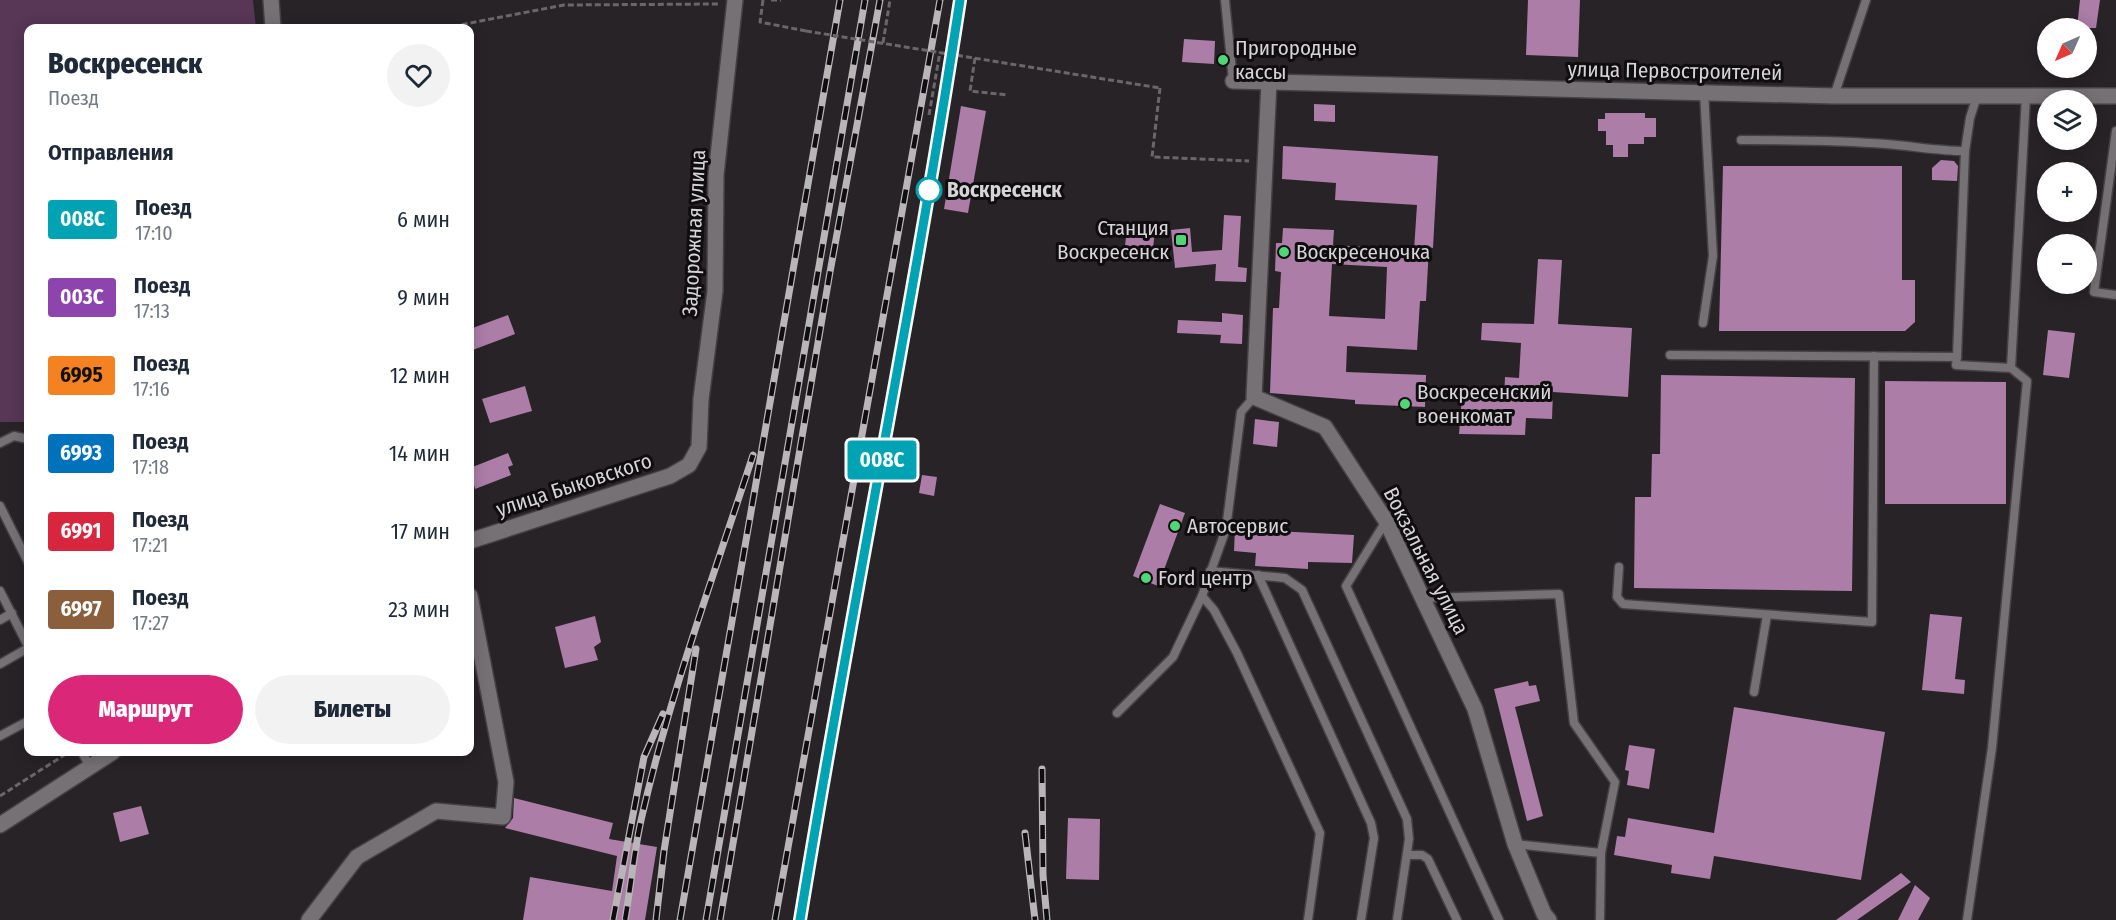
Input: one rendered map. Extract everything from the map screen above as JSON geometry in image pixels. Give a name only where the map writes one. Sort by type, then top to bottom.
[{"type":"street","points":[[271,0],[273,24]]},
{"type":"street","name":"Задорожная улица","points":[[689,465],[699,447],[701,399],[715,291],[716,175],[735,2]]},
{"type":"street","name":"улица Первостроителей","points":[[1233,81],[1834,96],[2116,96]]},
{"type":"street","points":[[1254,397],[1269,82]]},
{"type":"street","name":"Вокзальная улица","points":[[1254,397],[1325,427],[1386,521],[1475,709],[1515,844],[1544,914],[1549,920]]},
{"type":"street","name":"улица Быковского","points":[[474,540],[670,476],[689,465]]},
{"type":"street","points":[[309,920],[357,857],[436,811],[503,817],[506,782],[474,617]]},
{"type":"street","points":[[0,825],[106,756]]},
{"type":"lane","points":[[1225,0],[1233,81]]},
{"type":"lane","points":[[1834,96],[1866,0]]},
{"type":"lane","points":[[1703,322],[1713,256],[1704,92]]},
{"type":"lane","points":[[1967,920],[1992,748],[2027,381],[2011,368],[1956,365],[1965,151],[1970,118],[1977,96]]},
{"type":"lane","points":[[2011,368],[2026,96]]},
{"type":"lane","points":[[2116,131],[2094,292],[2116,295]]},
{"type":"lane","points":[[1741,140],[1812,139],[1890,144],[1927,151],[1965,151]]},
{"type":"lane","points":[[1670,355],[1957,357]]},
{"type":"lane","points":[[1619,567],[1617,597],[1623,604],[1872,622],[1874,356]]},
{"type":"lane","points":[[1117,712],[1173,657],[1202,596],[1226,529],[1241,412],[1254,397]]},
{"type":"lane","points":[[0,443],[14,436],[24,438]]},
{"type":"lane","points":[[0,506],[24,554]]},
{"type":"lane","points":[[1386,521],[1346,586],[1499,920]]},
{"type":"lane","points":[[1210,571],[1284,578],[1302,590],[1407,819],[1410,839],[1397,920]]},
{"type":"lane","points":[[1258,575],[1371,823],[1374,838],[1361,920]]},
{"type":"lane","points":[[0,591],[24,638]]},
{"type":"lane","points":[[1423,598],[1559,594],[1574,723],[1615,782],[1600,853],[1600,920]]},
{"type":"lane","points":[[1202,596],[1214,610],[1238,653],[1320,833],[1308,920]]},
{"type":"lane","points":[[0,620],[12,613]]},
{"type":"lane","points":[[1754,692],[1767,615]]},
{"type":"lane","points":[[0,664],[24,649]]},
{"type":"lane","points":[[0,736],[24,723]]},
{"type":"lane","points":[[84,756],[90,766]]},
{"type":"lane","points":[[1515,844],[1600,853]]},
{"type":"lane","points":[[1407,855],[1422,855],[1428,859],[1457,920]]},
{"type":"path","points":[[763,0],[760,22],[1160,88],[1152,157],[1265,162]]},
{"type":"path","points":[[771,0],[781,1]]},
{"type":"path","points":[[883,43],[890,0]]},
{"type":"path","points":[[465,24],[564,5],[735,2]]},
{"type":"path","points":[[929,115],[940,52]]},
{"type":"path","points":[[975,58],[969,91],[1008,95]]},
{"type":"path","points":[[0,795],[63,756]]},
{"type":"shaded area","points":[[0,0],[253,0],[256,24],[24,24],[24,422],[0,422]]},
{"type":"building","points":[[1528,0],[1580,0],[1578,57],[1526,55]]},
{"type":"building","points":[[2080,0],[2100,0],[2097,21],[2097,18],[2078,18]]},
{"type":"building","points":[[1184,39],[1215,41],[1214,64],[1182,62]]},
{"type":"building","points":[[1314,104],[1335,105],[1335,122],[1314,121]]},
{"type":"building","points":[[961,106],[986,111],[968,213],[944,209]]},
{"type":"building","points":[[1605,113],[1645,113],[1645,118],[1656,118],[1656,137],[1644,137],[1644,144],[1628,144],[1628,157],[1613,157],[1613,145],[1606,145],[1606,131],[1598,131],[1598,119],[1605,119]]},
{"type":"building","points":[[1283,146],[1438,156],[1433,248],[1429,247],[1426,301],[1420,301],[1417,350],[1347,346],[1346,372],[1426,375],[1425,407],[1355,404],[1355,400],[1270,393],[1273,308],[1279,308],[1281,272],[1275,271],[1276,243],[1282,243],[1283,228],[1334,230],[1333,245],[1414,250],[1417,205],[1335,200],[1336,183],[1282,179]],"holes":[[[1332,264],[1387,267],[1385,319],[1329,316]]]},
{"type":"building","points":[[1941,160],[1954,161],[1958,166],[1957,181],[1932,180],[1932,168]]},
{"type":"building","points":[[1723,166],[1902,166],[1902,280],[1915,280],[1915,322],[1905,331],[1719,331]]},
{"type":"building","points":[[1224,215],[1241,216],[1238,267],[1247,268],[1246,282],[1215,281],[1216,264],[1175,268],[1171,230],[1190,228],[1192,252],[1222,250]]},
{"type":"building","points":[[1128,221],[1156,224],[1152,256],[1149,255],[1148,262],[1134,260],[1134,255],[1124,254]]},
{"type":"building","points":[[1538,259],[1562,260],[1558,324],[1632,328],[1628,397],[1553,392],[1552,419],[1526,418],[1525,435],[1459,434],[1462,396],[1504,399],[1505,377],[1519,378],[1521,343],[1481,340],[1482,323],[1534,324]]},
{"type":"building","points":[[1222,313],[1243,315],[1242,344],[1220,343],[1221,335],[1177,333],[1178,320],[1222,322]]},
{"type":"building","points":[[508,315],[515,334],[474,349],[474,328]]},
{"type":"building","points":[[2048,330],[2075,333],[2069,378],[2043,375]]},
{"type":"building","points":[[1661,375],[1855,378],[1852,591],[1634,588],[1635,497],[1651,497],[1652,454],[1660,454]]},
{"type":"building","points":[[1885,381],[2006,382],[2006,504],[1885,504]]},
{"type":"building","points":[[525,386],[532,411],[490,423],[482,399]]},
{"type":"building","points":[[1255,419],[1279,422],[1277,447],[1253,444]]},
{"type":"building","points":[[508,453],[513,465],[508,467],[511,475],[475,489],[474,466]]},
{"type":"building","points":[[922,475],[937,477],[934,496],[919,493]]},
{"type":"building","points":[[1160,504],[1185,513],[1158,586],[1133,576]]},
{"type":"building","points":[[1235,529],[1354,535],[1352,563],[1308,562],[1308,569],[1255,566],[1256,553],[1234,551]]},
{"type":"building","points":[[1930,614],[1962,617],[1955,679],[1965,680],[1964,694],[1922,690]]},
{"type":"building","points":[[595,616],[601,642],[594,647],[598,660],[565,668],[555,627]]},
{"type":"building","points":[[1528,681],[1529,686],[1536,685],[1540,701],[1515,707],[1543,816],[1527,821],[1494,689]]},
{"type":"building","points":[[1734,707],[1885,732],[1861,880],[1714,856],[1710,879],[1671,873],[1672,865],[1614,855],[1617,836],[1625,837],[1628,818],[1714,833]]},
{"type":"building","points":[[1629,745],[1655,749],[1649,789],[1627,785],[1629,771],[1625,770]]},
{"type":"building","points":[[514,798],[613,823],[609,839],[657,847],[645,920],[523,920],[530,877],[612,891],[617,856],[505,828],[513,818]]},
{"type":"building","points":[[141,806],[149,834],[120,842],[113,813]]},
{"type":"building","points":[[1068,818],[1100,819],[1099,880],[1066,879]]},
{"type":"building","points":[[1901,873],[1911,882],[1857,920],[1836,920]]},
{"type":"building","points":[[1915,885],[1930,898],[1918,920],[1898,920]]},
{"type":"railway","points":[[680,920],[840,0]]},
{"type":"railway","points":[[706,920],[865,0]]},
{"type":"railway","points":[[720,920],[830,272],[880,0]]},
{"type":"railway","points":[[775,920],[940,0]]},
{"type":"railway","points":[[800,920],[922,231],[960,0]]},
{"type":"railway","points":[[625,920],[639,829],[653,770],[693,635],[753,455]]},
{"type":"railway","points":[[656,920],[664,851],[696,649]]},
{"type":"railway","points":[[613,920],[644,757],[663,714]]},
{"type":"railway","points":[[1042,769],[1043,875],[1047,920]]},
{"type":"railway","points":[[1025,833],[1035,920]]},
{"type":"train","name":"008С","points":[[800,920],[833,721],[903,346],[960,0]]},
{"type":"place","name":"Пригородные кассы","points":[[1223,60]]},
{"type":"place","name":"Воскресенск","points":[[929,190]]},
{"type":"place","name":"Станция Воскресенск","points":[[1181,240]]},
{"type":"place","name":"Воскресеночка","points":[[1284,252]]},
{"type":"place","name":"Воскресенский военкомат","points":[[1405,404]]},
{"type":"place","name":"Автосервис","points":[[1175,526]]},
{"type":"place","name":"Ford центр","points":[[1146,578]]}]
